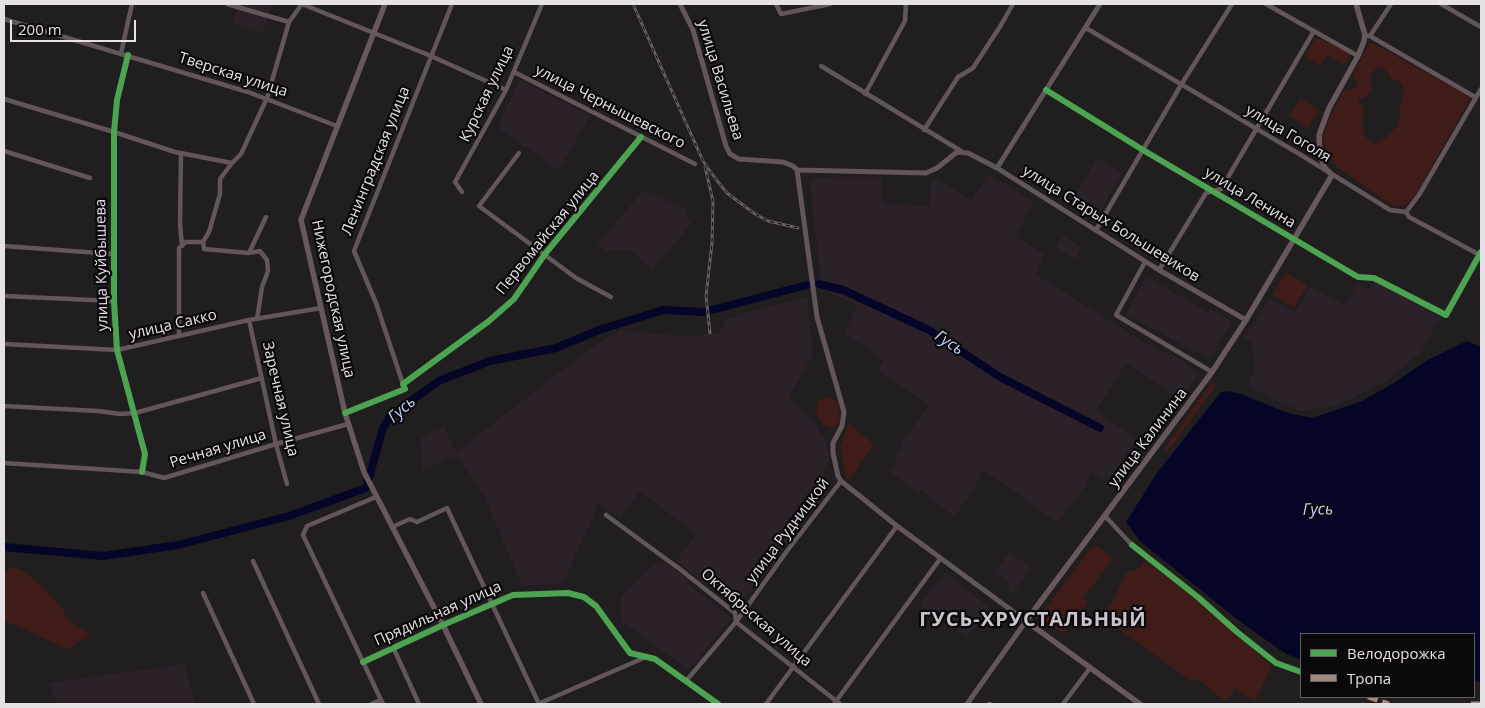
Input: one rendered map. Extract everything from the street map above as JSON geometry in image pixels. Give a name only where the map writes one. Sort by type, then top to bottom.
[{"type":"main road","name":"Нижегородская улица","points":[[385,4],[301,220],[345,413],[364,472],[481,704]]},
{"type":"main road","points":[[1332,175],[1325,168],[1320,156],[1319,135],[1329,108],[1367,36],[1356,4]]},
{"type":"main road","name":"улица Калинина","points":[[1026,621],[1212,372],[1295,240],[1332,175]]},
{"type":"main road","points":[[1026,621],[1140,704]]},
{"type":"street","points":[[120,53],[132,4]]},
{"type":"street","points":[[227,4],[290,22]]},
{"type":"street","points":[[256,319],[262,287],[268,271],[267,260],[260,251],[249,253],[204,248],[203,242],[209,232],[220,194],[220,179],[241,154],[267,98],[290,22],[302,4],[430,56],[506,90]]},
{"type":"street","name":"Ленинградская улица","points":[[403,384],[376,303],[354,251],[452,4]]},
{"type":"street","name":"Курская улица","points":[[462,192],[456,182],[506,90],[542,4]]},
{"type":"street","name":"улица Васильева","points":[[680,4],[693,30],[726,146],[730,154],[739,159],[783,162],[797,170]]},
{"type":"street","points":[[776,4],[781,14],[830,4]]},
{"type":"street","points":[[866,94],[905,21],[906,4]]},
{"type":"street","points":[[924,130],[958,77],[973,68],[1013,4]]},
{"type":"street","points":[[997,168],[1100,4]]},
{"type":"street","points":[[1096,230],[1181,85],[1232,4]]},
{"type":"street","points":[[1266,4],[1358,56]]},
{"type":"street","points":[[1391,4],[1367,36],[1475,97]]},
{"type":"street","points":[[1441,4],[1481,27]]},
{"type":"street","name":"Тверская улица","points":[[4,20],[128,55],[267,98],[337,126]]},
{"type":"street","name":"улица Гоголя","points":[[1086,28],[1390,210],[1406,212],[1409,217],[1480,253]]},
{"type":"street","points":[[1159,270],[1206,193],[1221,189],[1314,31]]},
{"type":"street","name":"улица Куйбышева","points":[[128,55],[117,100],[114,132],[114,301],[117,350],[145,454],[142,472]]},
{"type":"street","name":"улица Старых Большевиков","points":[[821,66],[924,130],[961,151],[997,168],[1145,262],[1246,320]]},
{"type":"street","name":"улица Чернышевского","points":[[514,72],[695,164]]},
{"type":"street","points":[[1406,212],[1419,194],[1481,89]]},
{"type":"street","name":"улица Ленина","points":[[1046,90],[1143,150],[1358,276],[1374,278],[1446,315],[1480,253]]},
{"type":"street","points":[[4,99],[181,154],[232,163]]},
{"type":"street","name":"Первомайская улица","points":[[345,413],[405,389],[403,384],[514,299],[545,254],[641,137]]},
{"type":"street","points":[[4,151],[90,178]]},
{"type":"street","points":[[797,170],[926,173],[937,168],[961,151]]},
{"type":"street","points":[[519,153],[479,206],[576,278],[611,297]]},
{"type":"street","points":[[181,154],[180,224],[182,246]]},
{"type":"street","name":"улица Рудницкой","points":[[686,681],[736,622],[787,551],[841,482],[835,466],[833,443],[842,426],[844,412],[817,317],[797,170]]},
{"type":"street","points":[[249,253],[266,217]]},
{"type":"street","points":[[179,336],[179,248],[186,242],[203,242]]},
{"type":"street","points":[[4,246],[113,254]]},
{"type":"street","points":[[1145,262],[1116,315],[1212,372]]},
{"type":"street","points":[[4,296],[114,301]]},
{"type":"street","name":"улица Сакко","points":[[4,344],[117,350],[249,320],[321,308]]},
{"type":"street","name":"Заречная улица","points":[[249,320],[276,444],[287,484]]},
{"type":"street","points":[[4,406],[120,414],[135,413],[262,378]]},
{"type":"street","name":"Речная улица","points":[[4,463],[142,472],[164,478],[348,424]]},
{"type":"street","points":[[841,482],[940,559],[1026,621]]},
{"type":"street","points":[[371,704],[382,702],[303,535],[307,526],[376,497]]},
{"type":"street","points":[[392,527],[410,519],[417,522],[448,508],[538,704],[647,657]]},
{"type":"street","name":"Октябрьская улица","points":[[606,515],[681,570],[735,613],[736,622],[837,703]]},
{"type":"street","points":[[1105,516],[1132,545]]},
{"type":"street","points":[[766,704],[897,526]]},
{"type":"street","points":[[837,703],[940,559]]},
{"type":"street","points":[[253,561],[319,704]]},
{"type":"street","points":[[203,592],[254,704]]},
{"type":"street","name":"Прядильная улица","points":[[363,662],[442,625],[513,595],[568,593],[579,595],[596,606],[630,653],[655,659],[718,704]]},
{"type":"street","name":"улица Калинина","points":[[967,704],[1026,621]]},
{"type":"street","points":[[393,647],[419,704]]},
{"type":"street","points":[[1063,704],[1090,668]]},
{"type":"shaded area","points":[[238,4],[272,4],[263,33],[232,23]]},
{"type":"shaded area","points":[[1315,39],[1321,39],[1350,54],[1344,65],[1327,55],[1321,66],[1305,57]]},
{"type":"shaded area","points":[[1370,42],[1471,97],[1413,200],[1405,205],[1398,207],[1388,203],[1332,162],[1322,138],[1332,113],[1344,91],[1356,88],[1359,84],[1352,76]],"holes":[[[1377,67],[1386,70],[1392,80],[1398,81],[1404,89],[1400,108],[1401,115],[1397,126],[1386,138],[1375,144],[1366,138],[1362,127],[1363,107],[1357,100],[1366,97],[1372,90],[1370,76]]]},
{"type":"shaded area","points":[[519,80],[590,116],[559,170],[497,128]]},
{"type":"shaded area","points":[[1300,98],[1319,110],[1308,128],[1289,116]]},
{"type":"shaded area","points":[[1097,158],[1122,173],[1097,216],[1072,201]]},
{"type":"shaded area","points":[[988,174],[1034,202],[1016,236],[1044,254],[1035,274],[1162,353],[1163,351],[1169,355],[1170,353],[1199,373],[1180,400],[1126,363],[1096,411],[1138,439],[1106,482],[1092,472],[1086,480],[1088,482],[1058,523],[982,470],[973,490],[954,517],[921,490],[918,493],[890,472],[897,462],[894,459],[902,447],[900,445],[929,405],[878,370],[884,360],[844,333],[858,305],[822,289],[810,184],[813,178],[881,177],[882,203],[930,206],[931,180],[938,179],[972,201]]},
{"type":"shaded area","points":[[643,191],[683,207],[691,224],[653,270],[629,250],[607,251],[597,244]]},
{"type":"shaded area","points":[[1063,236],[1082,247],[1075,259],[1056,248]]},
{"type":"shaded area","points":[[1286,272],[1308,285],[1294,308],[1272,295]]},
{"type":"shaded area","points":[[1146,277],[1208,312],[1210,309],[1232,321],[1210,359],[1126,315]]},
{"type":"shaded area","points":[[1374,281],[1441,317],[1422,351],[1387,381],[1336,406],[1300,411],[1247,387],[1255,371],[1252,343],[1244,338],[1269,299],[1295,312],[1310,287],[1345,305],[1357,284],[1368,290]]},
{"type":"shaded area","points":[[807,297],[813,355],[789,397],[811,418],[826,441],[830,461],[822,472],[829,487],[737,608],[676,561],[696,534],[640,491],[620,519],[599,504],[563,583],[522,586],[484,495],[457,455],[422,470],[421,438],[444,427],[456,452],[586,352],[620,330],[689,337],[719,333],[725,320]]},
{"type":"shaded area","points":[[1211,383],[1216,386],[1168,451],[1164,449]]},
{"type":"shaded area","points":[[826,396],[838,402],[840,419],[836,427],[831,428],[822,424],[818,417],[816,409],[818,401]]},
{"type":"shaded area","points":[[849,423],[874,445],[847,482],[840,447]]},
{"type":"shaded area","points":[[1091,547],[1099,547],[1113,559],[1083,598],[1088,602],[1064,634],[1040,616]]},
{"type":"shaded area","points":[[1010,552],[1031,568],[1012,594],[1006,589],[1010,583],[995,572]]},
{"type":"shaded area","points":[[1145,561],[1215,613],[1229,629],[1272,666],[1255,701],[1235,689],[1226,702],[1196,678],[1192,682],[1116,627],[1120,625],[1119,620],[1109,616],[1106,619],[1101,616],[1111,604],[1127,572],[1139,569]]},
{"type":"shaded area","points":[[664,562],[689,580],[687,583],[731,618],[689,670],[621,621],[621,597],[654,564]]},
{"type":"shaded area","points":[[14,567],[23,571],[43,587],[63,610],[69,621],[89,633],[89,637],[77,642],[71,649],[67,649],[4,620],[4,574]]},
{"type":"shaded area","points":[[945,572],[990,608],[967,637],[920,605]]},
{"type":"shaded area","points":[[184,664],[195,704],[58,704],[48,683]]},
{"type":"water","points":[[1467,341],[1481,347],[1481,682],[1475,681],[1475,633],[1300,633],[1300,659],[1286,654],[1238,620],[1140,541],[1126,522],[1157,473],[1221,392],[1227,391],[1241,394],[1288,413],[1313,418],[1362,401],[1394,383],[1426,361]]},
{"type":"waterway","name":"Гусь","points":[[819,284],[843,290],[929,330],[1000,377],[1100,428]]},
{"type":"waterway","name":"Гусь","points":[[4,547],[103,556],[178,545],[289,516],[366,488],[383,428],[391,415],[439,381],[490,361],[556,348],[599,330],[663,310],[704,312],[807,285]]},
{"type":"railway","points":[[633,4],[703,161],[715,178],[727,193],[755,214],[768,221],[798,228]]},
{"type":"railway","points":[[705,167],[713,201],[712,243],[706,296],[710,333]]},
{"type":"marked path","points":[[1371,698],[1389,704]]},
{"type":"marked path","points":[[1471,704],[1481,704]]},
{"type":"cycle path","points":[[128,55],[117,100],[114,132],[114,301],[117,350],[145,454],[142,472]]},
{"type":"cycle path","points":[[1046,90],[1143,150],[1358,277],[1374,278],[1446,315],[1481,252]]},
{"type":"cycle path","points":[[345,413],[405,389],[403,384],[489,321],[514,299],[545,254],[641,137]]},
{"type":"cycle path","points":[[1132,545],[1276,663],[1300,672]]},
{"type":"cycle path","points":[[363,662],[513,595],[568,593],[584,597],[596,606],[630,653],[655,659],[718,704]]},
{"type":"district","name":"ГУСЬ-ХРУСТАЛЬНЫЙ","points":[[1033,620]]}]
